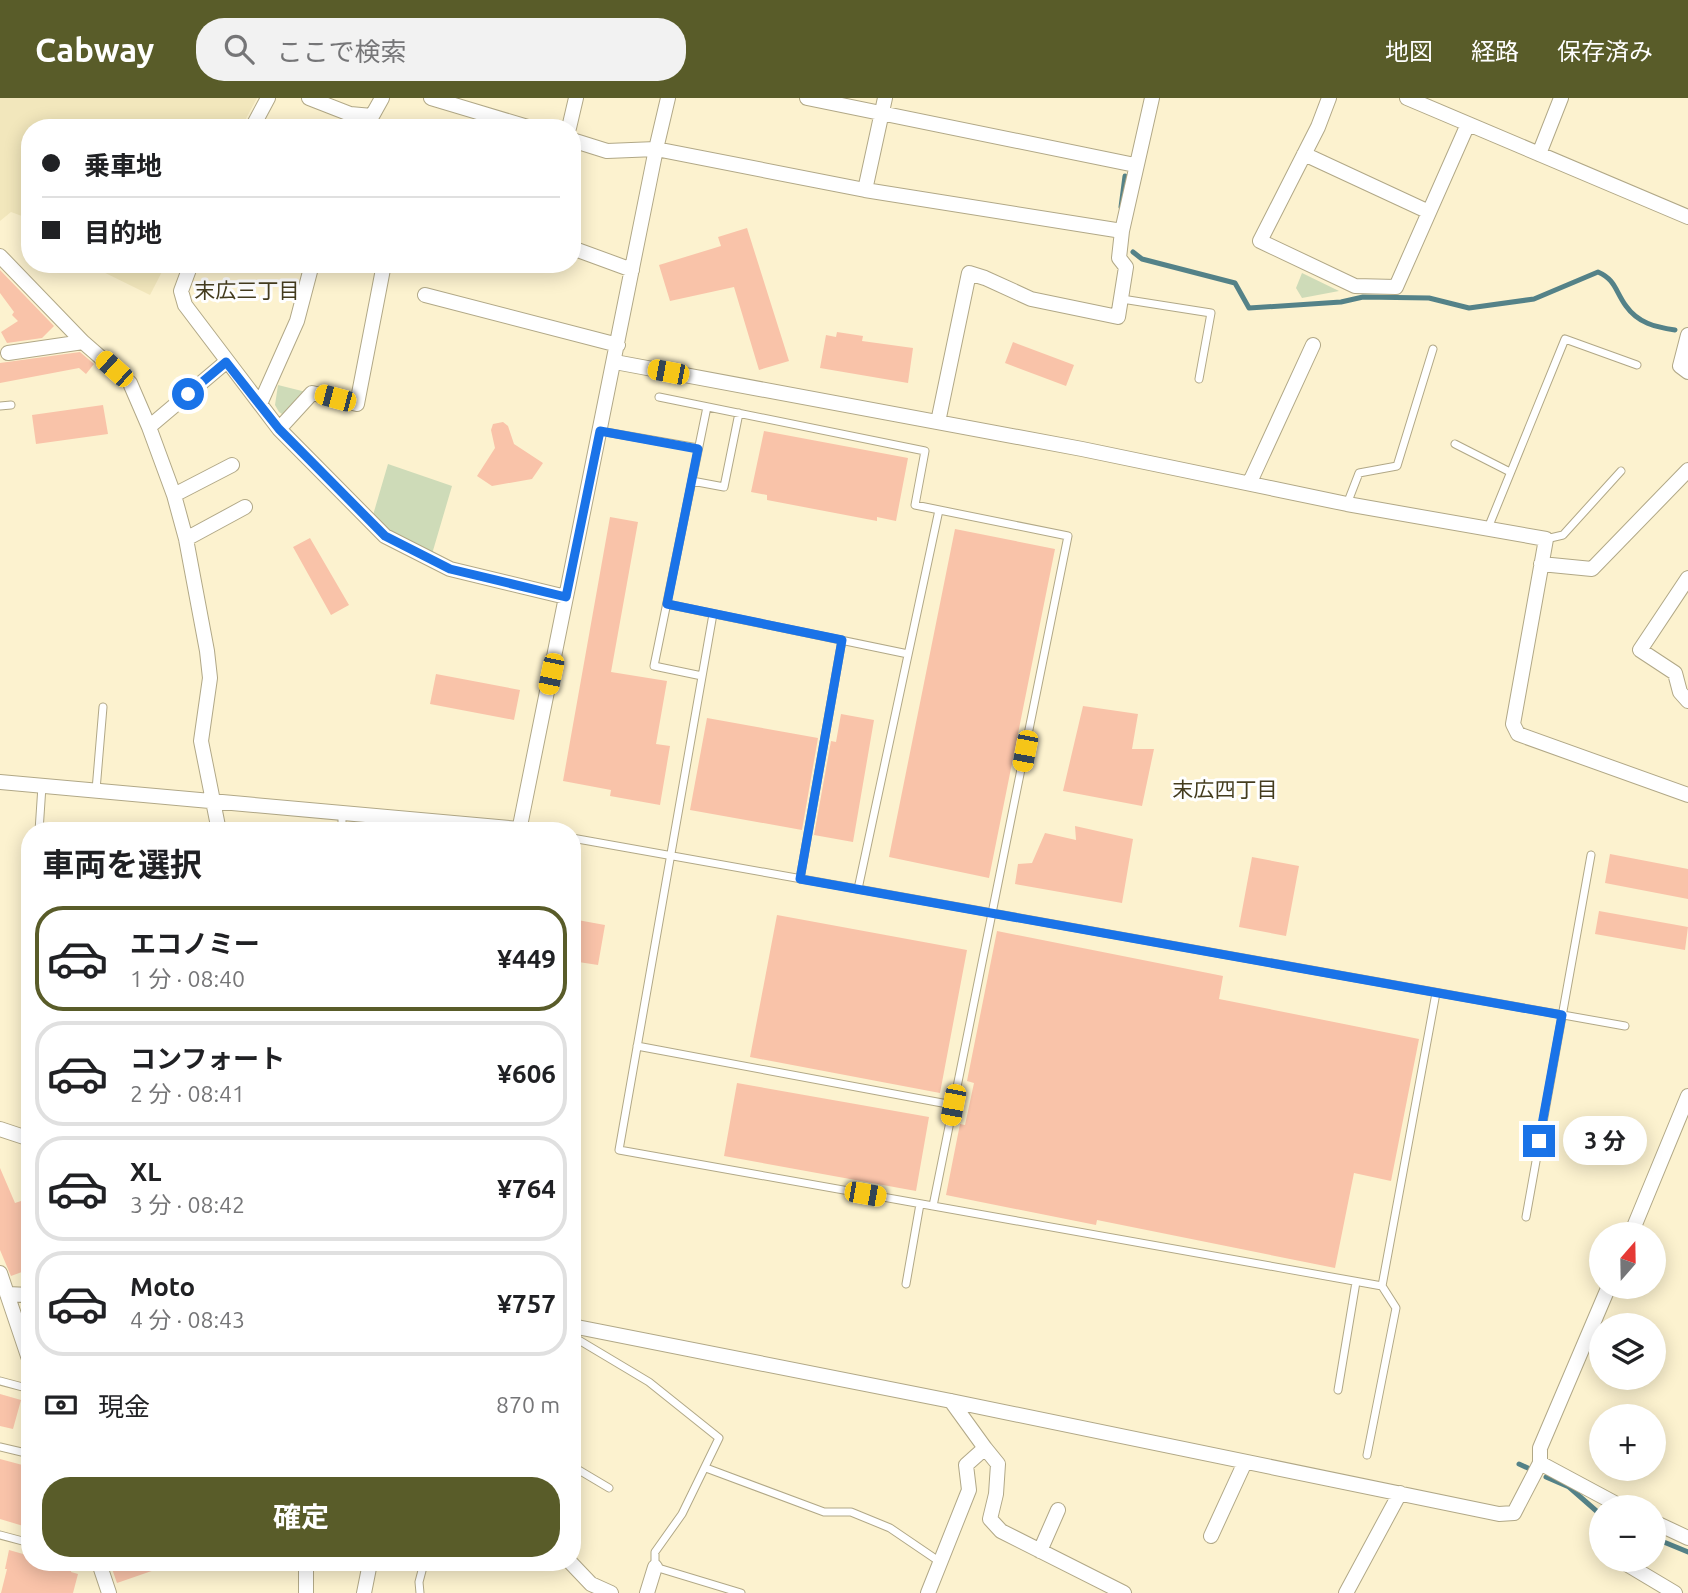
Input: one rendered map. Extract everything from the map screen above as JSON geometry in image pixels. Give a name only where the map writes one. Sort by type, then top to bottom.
[{"type":"street","points":[[256,119],[268,98]]},
{"type":"street","points":[[309,98],[350,114],[372,116],[382,98]]},
{"type":"street","points":[[431,98],[501,119]]},
{"type":"street","points":[[571,119],[576,98]]},
{"type":"street","points":[[525,822],[566,597],[668,98]]},
{"type":"street","points":[[807,98],[883,105],[1136,165]]},
{"type":"street","points":[[938,422],[970,273],[1031,299],[1118,317],[1126,267],[1119,258],[1122,231],[1152,98]]},
{"type":"street","points":[[1329,98],[1260,241],[1355,286],[1395,287],[1468,124]]},
{"type":"street","points":[[1408,98],[1688,217]]},
{"type":"street","points":[[1539,154],[1561,98]]},
{"type":"street","points":[[865,190],[883,105]]},
{"type":"street","points":[[581,143],[607,151],[656,149],[865,190],[1122,231]]},
{"type":"street","points":[[1304,154],[1429,212]]},
{"type":"street","points":[[581,251],[632,271]]},
{"type":"street","points":[[0,256],[83,342],[130,383],[149,427],[174,495],[186,539],[210,678],[201,741],[217,822]]},
{"type":"street","points":[[188,273],[181,291],[184,305],[226,362],[279,429],[385,536],[450,569],[566,597]]},
{"type":"street","points":[[260,404],[297,321],[310,273]]},
{"type":"street","points":[[279,429],[313,393],[357,404],[382,273]]},
{"type":"street","points":[[425,295],[618,345]]},
{"type":"street","points":[[1688,335],[1680,366],[1688,372]]},
{"type":"street","points":[[8,353],[83,342]]},
{"type":"street","points":[[1250,482],[1314,345]]},
{"type":"street","points":[[149,427],[226,362]]},
{"type":"street","points":[[615,362],[1250,482],[1348,504],[1546,539],[1513,724],[1518,734],[1688,795]]},
{"type":"street","points":[[174,495],[232,465]]},
{"type":"street","points":[[1541,564],[1592,569],[1688,470]]},
{"type":"street","points":[[186,539],[245,506]]},
{"type":"street","points":[[1684,696],[1675,674],[1640,650],[1688,578]]},
{"type":"street","points":[[1684,696],[1688,679]]},
{"type":"street","points":[[0,782],[443,822]]},
{"type":"street","points":[[1636,1222],[1688,1096]]},
{"type":"street","points":[[0,1129],[21,1136]]},
{"type":"street","points":[[0,1273],[21,1335]]},
{"type":"street","points":[[7,1294],[21,1295]]},
{"type":"street","points":[[581,1328],[1499,1514],[1514,1513],[1540,1463],[1540,1448],[1603,1299]]},
{"type":"street","points":[[951,1401],[998,1464],[996,1494],[990,1519],[1001,1531],[1124,1593]]},
{"type":"street","points":[[928,1593],[969,1490],[966,1465],[985,1448]]},
{"type":"street","points":[[1211,1536],[1245,1462]]},
{"type":"street","points":[[1540,1463],[1600,1495]]},
{"type":"street","points":[[1346,1593],[1401,1493]]},
{"type":"street","points":[[1040,1551],[1058,1510]]},
{"type":"street","points":[[1666,1528],[1688,1538]]},
{"type":"street","points":[[647,1593],[655,1567]]},
{"type":"street","points":[[102,1571],[109,1593]]},
{"type":"street","points":[[306,1571],[306,1593]]},
{"type":"street","points":[[364,1593],[368,1571]]},
{"type":"street","points":[[579,1571],[591,1584],[611,1593]]},
{"type":"street","points":[[1639,1572],[1669,1591]]},
{"type":"lane","points":[[1122,299],[1211,313],[1199,379]]},
{"type":"lane","points":[[1488,528],[1565,339],[1637,366]]},
{"type":"lane","points":[[1348,504],[1359,473],[1397,466],[1433,349]]},
{"type":"lane","points":[[659,397],[925,451],[915,505],[1068,536],[933,1206]]},
{"type":"lane","points":[[0,405],[11,405]]},
{"type":"lane","points":[[702,676],[654,666],[707,407]]},
{"type":"lane","points":[[692,481],[724,487],[739,414]]},
{"type":"lane","points":[[600,431],[698,449]]},
{"type":"lane","points":[[1455,444],[1510,472]]},
{"type":"lane","points":[[1546,539],[1563,535],[1621,471]]},
{"type":"lane","points":[[858,889],[939,510]]},
{"type":"lane","points":[[667,604],[908,654]]},
{"type":"lane","points":[[713,614],[618,1150],[1382,1286]]},
{"type":"lane","points":[[800,879],[842,640]]},
{"type":"lane","points":[[96,791],[103,707]]},
{"type":"lane","points":[[40,822],[43,786]]},
{"type":"lane","points":[[342,812],[342,822]]},
{"type":"lane","points":[[581,840],[1625,1026]]},
{"type":"lane","points":[[1526,1217],[1591,855]]},
{"type":"lane","points":[[1367,1455],[1396,1308],[1382,1286],[1436,993]]},
{"type":"lane","points":[[637,1046],[953,1105]]},
{"type":"lane","points":[[906,1284],[920,1204]]},
{"type":"lane","points":[[1338,1390],[1356,1282]]},
{"type":"lane","points":[[581,1341],[649,1382],[719,1438],[682,1514],[655,1552],[655,1567],[741,1593]]},
{"type":"lane","points":[[0,1381],[21,1387]]},
{"type":"lane","points":[[0,1447],[21,1452]]},
{"type":"lane","points":[[706,1468],[824,1512],[851,1512],[890,1528],[940,1562]]},
{"type":"lane","points":[[581,1471],[609,1488]]},
{"type":"lane","points":[[0,1535],[21,1541]]},
{"type":"lane","points":[[420,1593],[422,1571]]},
{"type":"shaded area","points":[[0,98],[257,98],[246,119],[21,119],[21,216],[11,212],[0,221]]},
{"type":"shaded area","points":[[105,273],[161,273],[150,295]]},
{"type":"green space","points":[[1302,273],[1339,291],[1302,298],[1296,288]]},
{"type":"green space","points":[[278,385],[306,392],[285,416],[275,405]]},
{"type":"green space","points":[[388,464],[452,486],[432,554],[387,530],[373,515]]},
{"type":"building","points":[[747,228],[789,361],[759,370],[734,287],[670,301],[659,265],[721,246],[718,237]]},
{"type":"building","points":[[0,270],[54,326],[42,338],[7,343],[1,332],[18,321],[0,293]]},
{"type":"building","points":[[837,332],[863,336],[862,341],[913,348],[908,383],[820,368],[826,335],[836,337]]},
{"type":"building","points":[[1013,342],[1074,365],[1066,386],[1005,363]]},
{"type":"building","points":[[80,352],[94,364],[86,374],[79,368],[0,383],[0,363]]},
{"type":"building","points":[[103,405],[108,434],[36,444],[32,415]]},
{"type":"building","points":[[503,422],[508,426],[514,444],[543,463],[532,479],[492,486],[477,476],[495,448],[491,430],[493,424]]},
{"type":"building","points":[[764,431],[908,458],[896,521],[877,517],[877,521],[767,500],[767,495],[751,492]]},
{"type":"building","points":[[610,517],[638,522],[611,672],[667,681],[656,744],[670,746],[660,805],[610,796],[611,790],[563,781]]},
{"type":"building","points":[[955,529],[1055,549],[989,878],[889,857]]},
{"type":"building","points":[[310,538],[349,605],[331,615],[293,547]]},
{"type":"building","points":[[436,674],[520,690],[514,720],[430,704]]},
{"type":"building","points":[[1083,706],[1138,714],[1132,749],[1154,749],[1142,806],[1063,791]]},
{"type":"building","points":[[841,714],[874,720],[853,842],[814,835],[831,741],[836,742]]},
{"type":"building","points":[[707,718],[818,738],[802,830],[690,810]]},
{"type":"building","points":[[1075,826],[1133,839],[1122,903],[1015,884],[1018,864],[1032,863],[1045,833],[1076,840]]},
{"type":"building","points":[[1610,854],[1688,869],[1688,899],[1605,883]]},
{"type":"building","points":[[1252,857],[1299,866],[1286,936],[1239,927]]},
{"type":"building","points":[[1599,911],[1688,927],[1685,950],[1595,934]]},
{"type":"building","points":[[777,915],[967,950],[940,1093],[750,1057]]},
{"type":"building","points":[[581,921],[605,925],[598,965],[581,962]]},
{"type":"building","points":[[997,931],[1223,976],[1219,999],[1419,1039],[1391,1181],[1354,1173],[1335,1268],[1097,1220],[1096,1225],[946,1195],[960,1124],[965,1125],[974,1083],[967,1081]]},
{"type":"building","points":[[737,1083],[929,1117],[916,1191],[724,1156]]},
{"type":"building","points":[[0,1168],[15,1203],[21,1201],[21,1272],[11,1276],[0,1250]]},
{"type":"building","points":[[0,1394],[21,1400],[13,1429],[0,1426]]},
{"type":"building","points":[[0,1459],[21,1465],[21,1525],[0,1519]]},
{"type":"building","points":[[9,1550],[21,1553],[21,1571],[71,1571],[78,1574],[73,1593],[1,1593]]},
{"type":"building","points":[[113,1571],[152,1571],[117,1583]]},
{"type":"waterway","points":[[1121,207],[1125,176]]},
{"type":"waterway","points":[[1133,252],[1142,259],[1235,283],[1249,308],[1341,302],[1363,297],[1429,298],[1469,308],[1534,299],[1598,272],[1612,282],[1636,317],[1654,326],[1675,330]]},
{"type":"waterway","points":[[1519,1464],[1530,1469]]},
{"type":"waterway","points":[[1546,1477],[1569,1487],[1589,1504]]},
{"type":"waterway","points":[[1666,1543],[1688,1552]]},
{"type":"district","name":"末広三丁目","points":[[247,291]]},
{"type":"district","name":"末広四丁目","points":[[1225,790]]},
{"type":"route","points":[[188,394],[226,362],[279,429],[385,536],[450,569],[566,597],[600,431],[698,449],[667,604],[842,640],[800,879],[1562,1015],[1539,1141]]}]
